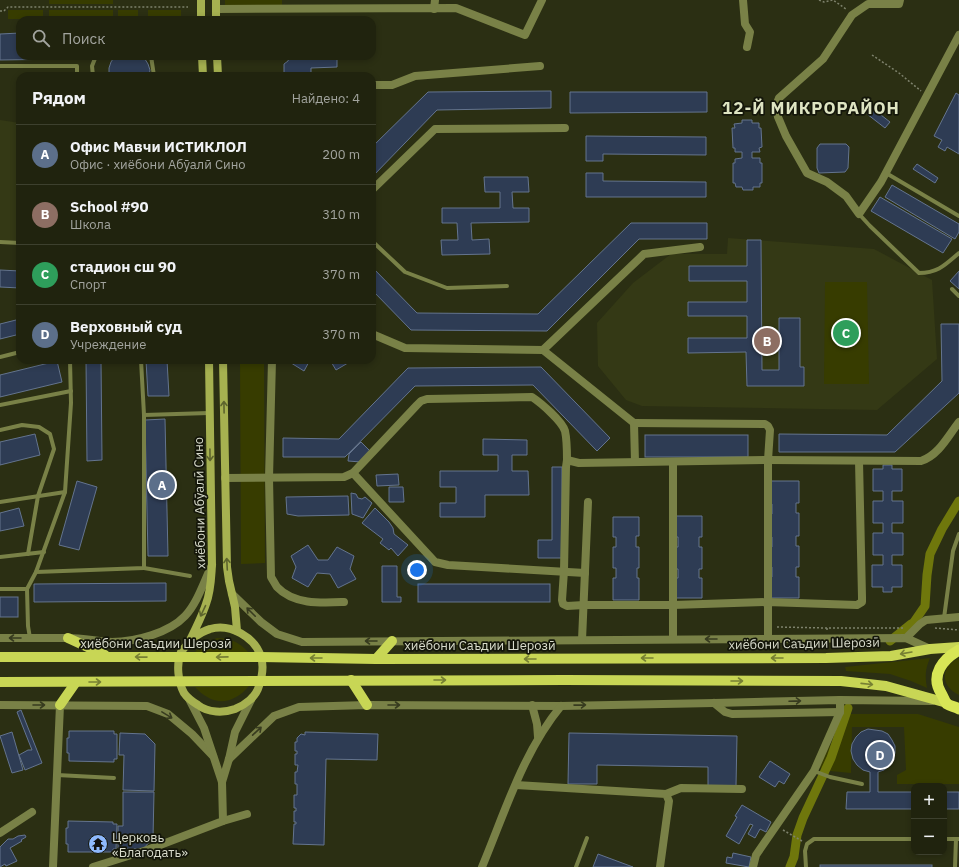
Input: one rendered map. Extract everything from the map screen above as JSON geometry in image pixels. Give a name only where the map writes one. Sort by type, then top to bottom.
[{"type":"highway","points":[[959,650],[942,664],[937,675],[938,688],[944,702],[959,709]]},
{"type":"main road","points":[[201,0],[201,16]]},
{"type":"main road","points":[[216,0],[216,16]]},
{"type":"main road","points":[[202,60],[203,72]]},
{"type":"main road","points":[[217,60],[218,72]]},
{"type":"main road","name":"хиёбони Абӯалӣ Сино","points":[[189,699],[184,693],[180,681],[178,671],[180,658],[206,605],[211,591],[212,564],[208,364]]},
{"type":"main road","name":"хиёбони Абӯалӣ Сино","points":[[223,364],[227,567],[237,631]]},
{"type":"main road","name":"хиёбони Абӯалӣ Сино","points":[[189,641],[199,633],[211,628],[224,628],[237,631],[248,637],[261,657]]},
{"type":"main road","points":[[68,638],[109,657]]},
{"type":"main road","points":[[376,659],[392,641]]},
{"type":"main road","name":"хиёбони Саъдии Шерозӣ","points":[[0,657],[261,657],[376,659],[826,658],[891,656],[930,649],[959,647]]},
{"type":"main road","points":[[189,699],[201,708],[215,712],[229,711],[243,706],[258,689],[262,672],[261,657]]},
{"type":"main road","points":[[0,682],[261,680],[841,681],[886,686],[944,702]]},
{"type":"main road","points":[[351,680],[367,705]]},
{"type":"main road","points":[[60,705],[76,682]]},
{"type":"street","points":[[434,9],[435,0]]},
{"type":"street","points":[[216,9],[456,8],[525,35],[542,0]]},
{"type":"street","points":[[743,0],[745,24],[750,32],[747,47]]},
{"type":"street","points":[[900,0],[899,4],[868,4],[854,14],[824,59],[779,98],[776,106],[778,117],[786,136],[807,173],[827,182],[846,196],[859,214],[881,182],[959,35]]},
{"type":"street","points":[[376,85],[392,85],[415,76],[540,66]]},
{"type":"street","points":[[376,186],[436,129],[565,128]]},
{"type":"street","points":[[543,350],[644,254],[700,247]]},
{"type":"street","points":[[376,336],[405,348],[543,350],[634,424],[765,424],[768,426],[770,430],[768,460],[768,639]]},
{"type":"street","points":[[272,364],[269,478],[270,576],[277,587],[291,597],[312,603],[344,602]]},
{"type":"street","points":[[225,478],[344,477],[353,473],[417,405],[427,398],[532,397],[539,401],[563,426],[565,432],[568,460],[566,467],[563,604],[567,606],[673,605],[767,602],[857,605],[862,602],[859,461]]},
{"type":"street","points":[[568,460],[579,463],[768,460],[921,461],[929,458],[937,452],[959,422]]},
{"type":"street","points":[[634,424],[635,462]]},
{"type":"street","points":[[673,462],[673,639]]},
{"type":"street","points":[[353,473],[435,562],[448,565],[585,573]]},
{"type":"street","points":[[582,640],[588,502]]},
{"type":"street","points":[[0,638],[68,638],[113,642],[136,639],[161,632],[184,616],[190,609],[212,564]]},
{"type":"street","points":[[232,594],[261,622],[277,634],[302,642],[906,638],[930,649]]},
{"type":"street","points":[[906,638],[926,620],[959,617]]},
{"type":"street","points":[[222,782],[229,759],[234,732],[253,696]]},
{"type":"street","points":[[189,699],[204,728],[222,782],[223,821]]},
{"type":"street","points":[[753,867],[756,855],[817,772],[840,712],[840,700]]},
{"type":"street","points":[[229,759],[274,716],[299,708],[367,705],[561,706],[714,704],[840,700],[944,702]]},
{"type":"street","points":[[714,704],[725,712],[732,714],[840,712]]},
{"type":"street","points":[[0,705],[147,706],[168,714],[192,734],[215,758]]},
{"type":"street","points":[[53,867],[60,705]]},
{"type":"street","points":[[532,705],[537,724],[538,737]]},
{"type":"street","points":[[482,867],[516,785],[538,737],[561,706]]},
{"type":"street","points":[[516,785],[666,794],[680,788],[742,789]]},
{"type":"street","points":[[660,867],[669,802],[666,794]]},
{"type":"street","points":[[0,833],[32,812]]},
{"type":"street","points":[[93,867],[147,850],[223,821],[247,814]]},
{"type":"lane","points":[[93,72],[92,66],[94,60]]},
{"type":"lane","points":[[152,60],[154,72]]},
{"type":"lane","points":[[0,66],[77,66],[77,72]]},
{"type":"lane","points":[[886,173],[959,216]]},
{"type":"lane","points":[[859,214],[919,273],[930,273],[938,270],[959,253]]},
{"type":"lane","points":[[0,242],[16,243]]},
{"type":"lane","points":[[376,245],[405,272],[447,288],[507,286]]},
{"type":"lane","points":[[952,289],[959,296]]},
{"type":"lane","points":[[0,357],[16,353]]},
{"type":"lane","points":[[30,638],[28,626],[27,589],[36,572],[66,492],[71,403],[70,364]]},
{"type":"lane","points":[[141,364],[144,415],[144,568]]},
{"type":"lane","points":[[0,405],[71,391]]},
{"type":"lane","points":[[144,415],[210,413]]},
{"type":"lane","points":[[0,430],[22,425],[39,427],[50,434],[54,449],[38,496],[28,554]]},
{"type":"lane","points":[[0,502],[66,492]]},
{"type":"lane","points":[[944,619],[953,551],[959,534]]},
{"type":"lane","points":[[0,557],[44,552]]},
{"type":"lane","points":[[36,572],[144,568],[190,576]]},
{"type":"lane","points":[[0,589],[27,589]]},
{"type":"lane","points":[[817,772],[830,777],[862,784]]},
{"type":"lane","points":[[57,775],[114,778]]},
{"type":"lane","points":[[576,867],[587,838]]},
{"type":"lane","points":[[806,867],[805,851],[807,844],[814,840],[911,839]]},
{"type":"lane","points":[[947,839],[958,839],[955,867]]},
{"type":"path","points":[[819,0],[824,2],[833,0],[854,14]]},
{"type":"path","points":[[0,11],[4,11],[8,7],[188,7]]},
{"type":"path","points":[[872,55],[899,73],[927,96]]},
{"type":"path","points":[[768,627],[916,628],[959,630]]},
{"type":"path","points":[[826,638],[827,628]]},
{"type":"path","points":[[783,830],[798,839]]},
{"type":"shaded area","points":[[49,0],[113,0],[113,4],[49,4]]},
{"type":"shaded area","points":[[225,0],[282,0],[282,5],[225,5]]},
{"type":"shaded area","points":[[8,10],[43,10],[43,16],[16,16],[16,19],[8,19]]},
{"type":"shaded area","points":[[49,10],[113,10],[113,16],[49,16]]},
{"type":"shaded area","points":[[118,10],[138,10],[138,16],[118,16]]},
{"type":"shaded area","points":[[148,10],[181,10],[181,16],[148,16]]},
{"type":"shaded area","points":[[0,120],[16,122],[16,242],[0,242]]},
{"type":"shaded area","points":[[728,238],[874,249],[932,280],[937,359],[877,410],[642,406],[626,400],[598,366],[597,323],[633,283],[671,254],[727,254]]},
{"type":"shaded area","points":[[825,282],[867,282],[869,384],[824,384]]},
{"type":"shaded area","points":[[240,364],[264,364],[265,563],[241,564]]},
{"type":"shaded area","points":[[217,638],[234,641],[248,652],[195,652],[210,640]]},
{"type":"shaded area","points":[[930,658],[926,673],[927,688],[890,674],[846,671],[845,667]]},
{"type":"shaded area","points":[[959,658],[959,695],[948,687],[945,676],[948,666]]},
{"type":"shaded area","points":[[249,686],[236,697],[222,701],[208,698],[195,687]]},
{"type":"shaded area","points":[[847,714],[918,714],[959,727],[959,784],[897,784],[897,775],[906,770],[904,727],[852,727],[851,773],[830,771],[818,767]]},
{"type":"building","points":[[16,33],[16,60],[0,60],[0,34]]},
{"type":"building","points":[[112,60],[146,60],[150,72],[109,72]]},
{"type":"building","points":[[337,60],[337,67],[311,68],[311,72],[284,72],[284,64],[288,61]]},
{"type":"building","points":[[551,91],[551,108],[437,110],[376,173],[376,143],[428,92]]},
{"type":"building","points":[[570,92],[707,92],[707,112],[570,113]]},
{"type":"building","points":[[956,93],[959,95],[959,154],[947,147],[945,151],[938,147],[942,140],[934,136]]},
{"type":"building","points":[[872,108],[890,122],[885,128],[867,114]]},
{"type":"building","points":[[742,120],[752,120],[752,123],[759,123],[759,128],[761,128],[762,147],[759,148],[760,152],[752,152],[752,158],[760,158],[760,163],[762,163],[762,183],[760,183],[760,187],[753,187],[753,190],[743,190],[742,187],[736,187],[735,183],[733,183],[733,163],[735,163],[735,159],[742,158],[742,152],[735,152],[735,148],[733,148],[732,128],[735,128],[734,124],[742,123]]},
{"type":"building","points":[[586,136],[706,137],[706,155],[603,154],[603,161],[586,161]]},
{"type":"building","points":[[820,144],[846,144],[849,147],[848,168],[845,172],[819,173],[817,168],[817,148]]},
{"type":"building","points":[[917,164],[938,178],[935,183],[913,169]]},
{"type":"building","points":[[586,173],[603,173],[603,181],[706,182],[706,197],[586,197]]},
{"type":"building","points":[[484,177],[528,177],[529,192],[512,192],[513,208],[529,208],[529,222],[471,223],[472,240],[489,239],[490,254],[442,255],[441,240],[458,240],[457,223],[442,223],[442,208],[500,208],[500,192],[485,192]]},
{"type":"building","points":[[892,185],[959,224],[959,232],[955,239],[885,197]]},
{"type":"building","points":[[880,197],[952,239],[943,253],[871,211]]},
{"type":"building","points":[[631,223],[707,223],[707,239],[639,239],[547,331],[411,330],[376,294],[376,271],[417,313],[538,314]]},
{"type":"building","points":[[747,240],[761,240],[762,370],[779,370],[779,318],[800,318],[800,367],[804,367],[804,386],[747,386],[746,352],[688,353],[688,338],[747,338],[747,316],[688,316],[688,302],[747,302],[747,281],[689,281],[689,266],[747,266]]},
{"type":"building","points":[[0,270],[16,271],[16,288],[0,287]]},
{"type":"building","points":[[959,271],[959,289],[950,281]]},
{"type":"building","points":[[16,320],[16,335],[0,339],[0,324]]},
{"type":"building","points":[[941,324],[959,324],[959,393],[895,452],[779,452],[779,434],[887,435],[942,381]]},
{"type":"building","points":[[45,364],[58,364],[62,382],[0,397],[0,375]]},
{"type":"building","points":[[86,364],[101,364],[102,460],[87,461]]},
{"type":"building","points":[[146,364],[167,364],[169,396],[148,396]]},
{"type":"building","points":[[293,364],[308,364],[304,371]]},
{"type":"building","points":[[332,364],[346,364],[336,370]]},
{"type":"building","points":[[541,367],[610,438],[597,451],[533,385],[415,386],[345,457],[283,457],[283,438],[339,439],[408,368]]},
{"type":"building","points":[[165,419],[168,556],[148,556],[145,420]]},
{"type":"building","points":[[35,434],[40,455],[0,465],[0,442]]},
{"type":"building","points":[[645,435],[748,435],[748,457],[645,457]]},
{"type":"building","points":[[483,439],[527,440],[527,455],[512,455],[512,471],[528,471],[529,495],[485,495],[485,517],[440,517],[440,503],[456,503],[456,487],[440,487],[440,471],[498,471],[498,455],[483,455]]},
{"type":"building","points":[[361,442],[371,452],[361,462],[348,461],[349,454]]},
{"type":"building","points":[[883,465],[892,465],[892,469],[902,469],[902,491],[892,491],[892,501],[903,501],[903,523],[892,523],[892,533],[903,533],[903,555],[892,555],[892,565],[902,565],[902,587],[892,587],[892,592],[883,592],[883,587],[872,587],[872,565],[883,565],[883,555],[873,555],[873,533],[883,533],[883,523],[873,523],[873,501],[883,501],[883,491],[873,491],[873,469],[883,469]]},
{"type":"building","points":[[552,467],[562,467],[562,558],[538,558],[538,540],[552,540]]},
{"type":"building","points":[[398,474],[399,485],[377,486],[376,475]]},
{"type":"building","points":[[77,481],[97,487],[79,550],[59,545]]},
{"type":"building","points":[[769,481],[799,481],[799,503],[796,503],[796,513],[799,513],[799,536],[796,536],[796,546],[799,546],[799,567],[796,567],[796,577],[799,577],[799,598],[769,598],[769,577],[772,577],[772,567],[769,567],[769,547],[772,547],[772,537],[769,537],[769,514],[772,514],[772,504],[769,504]]},
{"type":"building","points":[[389,487],[403,487],[404,502],[389,502]]},
{"type":"building","points":[[351,493],[356,494],[358,498],[362,499],[365,497],[372,503],[363,518],[352,514]]},
{"type":"building","points":[[348,496],[349,515],[298,516],[287,514],[286,497]]},
{"type":"building","points":[[19,508],[24,526],[0,531],[0,513]]},
{"type":"building","points":[[375,508],[389,522],[393,528],[394,534],[408,545],[398,556],[391,548],[389,550],[380,543],[383,539],[362,523]]},
{"type":"building","points":[[675,516],[702,516],[702,537],[699,537],[699,547],[702,547],[702,569],[699,569],[699,578],[702,578],[702,598],[675,598],[675,578],[678,578],[678,569],[675,569],[675,547],[678,547],[678,537],[675,537]]},
{"type":"building","points":[[613,517],[639,517],[639,536],[636,536],[636,547],[639,547],[639,568],[637,568],[637,578],[639,578],[639,600],[613,600],[613,578],[616,578],[616,568],[613,568],[613,547],[616,547],[616,537],[613,537]]},
{"type":"building","points":[[308,545],[318,560],[328,560],[337,547],[354,556],[350,569],[356,579],[338,588],[330,574],[317,573],[308,587],[292,578],[296,567],[291,556]]},
{"type":"building","points":[[382,566],[397,566],[397,597],[401,597],[401,602],[382,602]]},
{"type":"building","points":[[166,583],[166,601],[34,602],[34,584]]},
{"type":"building","points":[[418,584],[550,584],[550,602],[418,602]]},
{"type":"building","points":[[0,597],[18,597],[18,617],[0,617]]},
{"type":"building","points":[[21,710],[42,763],[25,770],[19,755],[28,750],[32,750],[17,712]]},
{"type":"building","points":[[868,729],[882,731],[888,734],[892,740],[895,746],[895,753],[890,765],[884,770],[878,772],[878,792],[911,792],[911,809],[846,809],[847,792],[870,792],[870,772],[863,770],[857,765],[853,759],[851,751],[852,744],[861,732]]},
{"type":"building","points":[[69,731],[114,731],[114,734],[117,734],[117,759],[114,759],[114,762],[69,761],[69,753],[67,753],[67,738],[69,738]]},
{"type":"building","points":[[12,732],[23,770],[12,773],[0,736]]},
{"type":"building","points":[[305,732],[378,734],[377,760],[326,759],[324,845],[293,844],[294,824],[296,824],[296,822],[294,822],[294,811],[296,811],[296,808],[294,808],[294,795],[297,795],[295,772],[297,772],[298,765],[295,765],[295,754],[297,754],[297,751],[295,751],[295,742],[297,742],[297,738],[301,734],[305,735]]},
{"type":"building","points":[[120,733],[145,734],[155,744],[154,791],[123,790],[124,755],[119,755]]},
{"type":"building","points":[[569,733],[737,736],[736,786],[708,786],[708,767],[597,765],[597,784],[568,784]]},
{"type":"building","points":[[770,761],[790,774],[784,784],[779,781],[775,787],[759,777]]},
{"type":"building","points":[[123,792],[154,792],[153,838],[143,849],[118,848],[118,826],[123,826]]},
{"type":"building","points":[[947,792],[959,792],[959,809],[947,809]]},
{"type":"building","points":[[742,805],[771,822],[766,832],[760,829],[755,838],[748,834],[753,825],[750,824],[739,844],[726,836]]},
{"type":"building","points":[[68,821],[113,822],[113,824],[117,824],[116,849],[113,849],[113,852],[68,852],[68,844],[66,844],[66,828],[68,828]]},
{"type":"building","points":[[25,835],[26,837],[21,840],[22,841],[10,848],[17,861],[0,867],[0,847],[8,839]]},
{"type":"building","points":[[733,853],[751,857],[749,867],[726,863],[727,857],[732,858]]},
{"type":"building","points":[[598,854],[633,867],[593,867]]},
{"type":"building","points":[[820,865],[932,865],[932,867],[820,867]]},
{"type":"waterway","points":[[914,622],[925,606],[930,554],[942,529],[959,501]]},
{"type":"waterway","points":[[890,641],[911,624]]},
{"type":"waterway","points":[[790,867],[794,857],[797,835],[803,818],[831,758],[848,708]]},
{"type":"place","name":"стадион сш 90","points":[[846,333]]},
{"type":"place","name":"School #90","points":[[767,341]]},
{"type":"place","name":"Офис Мавчи ИСТИКЛОЛ","points":[[162,485]]},
{"type":"place","name":"Верховный суд","points":[[880,755]]},
{"type":"place","name":"Церковь «Благодать»","points":[[98,844]]},
{"type":"district","name":"12-Й МИКРОРАЙОН","points":[[811,108]]}]
